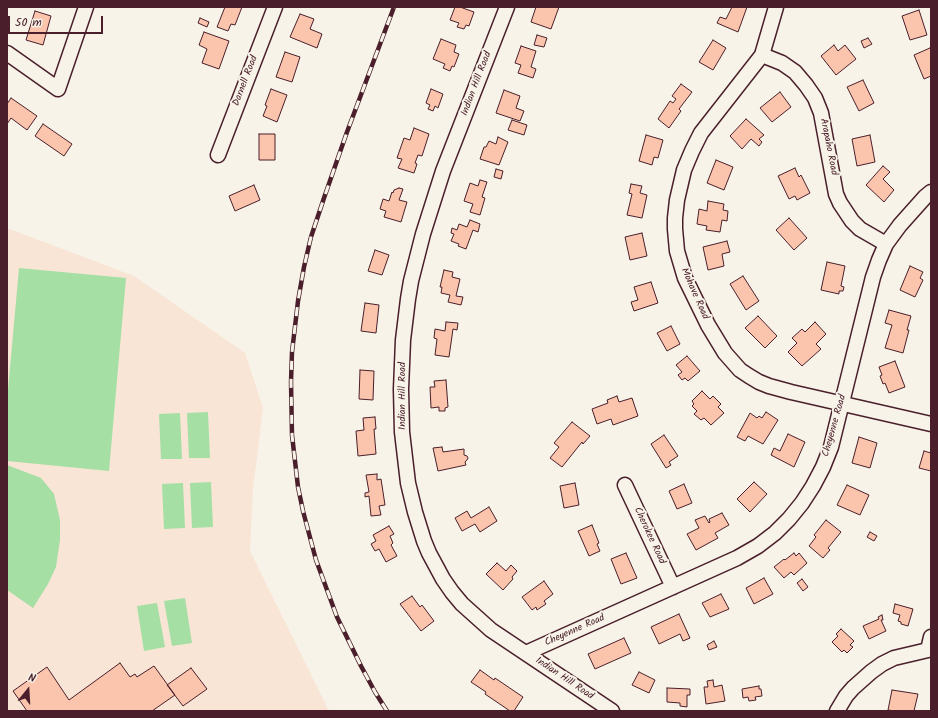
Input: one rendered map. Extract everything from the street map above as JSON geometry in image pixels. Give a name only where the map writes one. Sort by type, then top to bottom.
[{"type":"street","points":[[7,53],[58,89],[86,7]]},
{"type":"street","name":"Darnell Road","points":[[218,155],[275,7]]},
{"type":"street","name":"Indian Hill Road","points":[[507,7],[443,171],[423,234],[411,281],[403,340],[401,390],[404,449],[411,498],[424,541],[435,566],[452,592],[471,613],[491,630],[612,711]]},
{"type":"street","name":"Mohave Road","points":[[776,7],[762,55],[704,128],[696,142],[681,180],[676,209],[675,229],[680,260],[689,288],[708,325],[725,353],[740,370],[754,379],[769,386],[791,392],[931,424]]},
{"type":"street","name":"Arapaho Road","points":[[762,55],[782,63],[795,72],[811,91],[821,113],[836,194],[840,203],[852,221],[860,229],[886,244]]},
{"type":"street","name":"Cheyenne Road","points":[[526,653],[737,558],[758,546],[775,533],[789,519],[813,486],[831,447],[873,277],[879,260],[886,244],[912,212],[931,192]]},
{"type":"street","name":"Cherokee Road","points":[[625,485],[674,586]]},
{"type":"street","points":[[837,711],[846,696],[871,672],[894,658],[928,650],[931,637]]},
{"type":"shaded area","points":[[7,228],[134,276],[245,353],[263,408],[253,489],[250,551],[329,711],[7,711]]},
{"type":"green space","points":[[19,268],[126,278],[109,471],[7,461],[7,401]]},
{"type":"green space","points":[[208,412],[210,458],[189,458],[187,413]]},
{"type":"green space","points":[[180,413],[182,459],[161,459],[159,414]]},
{"type":"green space","points":[[7,465],[41,478],[54,494],[60,520],[60,540],[56,567],[48,584],[33,608],[7,590]]},
{"type":"green space","points":[[211,482],[213,527],[192,528],[190,483]]},
{"type":"green space","points":[[183,483],[185,528],[164,529],[162,484]]},
{"type":"green space","points":[[185,598],[192,643],[172,646],[164,601]]},
{"type":"green space","points":[[157,603],[165,647],[144,651],[137,606]]},
{"type":"building","points":[[225,7],[242,7],[235,25],[231,24],[228,31],[217,27]]},
{"type":"building","points":[[455,7],[460,7],[474,12],[469,26],[466,25],[464,29],[457,27],[459,23],[450,20]]},
{"type":"building","points":[[536,7],[559,7],[551,29],[531,22]]},
{"type":"building","points":[[732,7],[747,7],[738,32],[717,23],[720,17],[726,19]]},
{"type":"building","points":[[919,10],[927,35],[910,40],[902,16]]},
{"type":"building","points":[[35,11],[51,16],[43,45],[26,40]]},
{"type":"building","points":[[300,14],[314,19],[310,29],[322,34],[317,48],[290,37]]},
{"type":"building","points":[[200,18],[209,22],[207,27],[198,23]]},
{"type":"building","points":[[204,32],[229,41],[219,69],[202,63],[207,49],[199,45]]},
{"type":"building","points":[[537,35],[547,38],[544,47],[534,45]]},
{"type":"building","points":[[868,38],[872,44],[864,48],[861,41]]},
{"type":"building","points":[[441,39],[456,45],[454,52],[459,54],[454,67],[452,66],[450,71],[443,68],[445,64],[433,59]]},
{"type":"building","points":[[713,40],[726,48],[713,70],[699,62]]},
{"type":"building","points":[[834,45],[838,51],[845,45],[856,59],[836,75],[821,56]]},
{"type":"building","points":[[521,46],[536,51],[531,67],[536,69],[533,78],[518,73],[521,65],[515,63]]},
{"type":"building","points":[[930,48],[931,76],[924,79],[914,55]]},
{"type":"building","points":[[285,52],[300,57],[292,82],[276,77]]},
{"type":"building","points":[[863,80],[874,103],[859,111],[847,87]]},
{"type":"building","points":[[681,84],[692,92],[679,109],[681,111],[669,128],[658,119],[670,101],[673,103],[676,99],[672,96]]},
{"type":"building","points":[[271,89],[287,95],[277,122],[263,116],[267,106],[265,105]]},
{"type":"building","points":[[431,89],[443,94],[438,108],[435,106],[433,111],[428,109],[430,105],[426,103]]},
{"type":"building","points":[[504,90],[520,96],[516,108],[524,111],[520,121],[496,113]]},
{"type":"building","points":[[780,92],[791,107],[772,122],[760,108]]},
{"type":"building","points":[[11,98],[37,116],[27,130],[11,118],[7,124],[7,104]]},
{"type":"building","points":[[746,119],[764,135],[759,139],[762,142],[759,146],[751,139],[742,149],[730,136]]},
{"type":"building","points":[[512,120],[527,125],[524,135],[508,130]]},
{"type":"building","points":[[43,124],[72,144],[64,156],[35,136]]},
{"type":"building","points":[[414,128],[429,134],[422,156],[418,155],[414,173],[398,168],[402,159],[397,158],[404,138],[410,140]]},
{"type":"building","points":[[259,134],[275,134],[275,160],[259,160]]},
{"type":"building","points":[[646,135],[663,140],[658,158],[654,157],[652,165],[639,161]]},
{"type":"building","points":[[870,135],[875,162],[857,166],[852,139]]},
{"type":"building","points":[[498,137],[508,142],[499,165],[480,159],[484,147],[486,147],[489,141],[496,144]]},
{"type":"building","points":[[716,160],[733,167],[724,190],[707,183]]},
{"type":"building","points":[[883,166],[890,172],[883,179],[894,190],[884,202],[866,185]]},
{"type":"building","points":[[795,168],[799,177],[801,175],[810,193],[797,200],[795,196],[789,199],[778,176]]},
{"type":"building","points":[[496,169],[503,171],[501,179],[494,177]]},
{"type":"building","points":[[480,180],[487,182],[482,197],[485,198],[480,215],[470,212],[473,204],[464,201],[470,183],[478,186]]},
{"type":"building","points":[[631,184],[642,186],[640,193],[647,195],[642,218],[627,215],[632,194],[629,193]]},
{"type":"building","points":[[254,185],[260,200],[235,211],[229,196]]},
{"type":"building","points":[[399,188],[403,189],[399,200],[407,202],[401,222],[384,217],[386,211],[380,209],[383,199],[389,201],[392,192],[393,193],[394,190]]},
{"type":"building","points":[[708,201],[724,204],[723,210],[728,211],[727,221],[722,220],[720,232],[706,230],[707,226],[697,224],[699,209],[707,211]]},
{"type":"building","points":[[789,218],[807,238],[794,250],[776,230]]},
{"type":"building","points":[[470,220],[480,224],[478,232],[473,230],[466,249],[451,241],[454,234],[451,233],[452,228],[457,230],[459,224],[467,227]]},
{"type":"building","points":[[642,233],[647,256],[630,260],[625,237]]},
{"type":"building","points":[[727,241],[730,252],[722,254],[724,266],[708,270],[703,247]]},
{"type":"building","points":[[375,250],[389,255],[382,275],[368,271]]},
{"type":"building","points":[[827,262],[845,266],[841,286],[844,287],[843,291],[839,291],[839,294],[821,290]]},
{"type":"building","points":[[910,266],[923,272],[920,278],[923,280],[915,297],[900,290]]},
{"type":"building","points":[[444,270],[453,272],[452,277],[460,279],[456,296],[463,297],[461,305],[448,302],[450,295],[441,293],[442,287],[440,287]]},
{"type":"building","points":[[743,276],[759,301],[746,310],[730,284]]},
{"type":"building","points":[[651,282],[658,303],[634,311],[631,302],[638,300],[634,287]]},
{"type":"building","points":[[365,303],[379,305],[376,333],[361,331]]},
{"type":"building","points":[[889,310],[911,316],[903,353],[885,348],[892,325],[885,323]]},
{"type":"building","points":[[758,316],[777,336],[765,348],[745,328]]},
{"type":"building","points":[[446,322],[458,323],[457,330],[453,329],[449,357],[435,355],[437,339],[434,338],[435,329],[445,331]]},
{"type":"building","points":[[815,322],[826,334],[816,344],[821,349],[802,366],[788,352],[797,343],[792,338],[802,329],[805,332]]},
{"type":"building","points":[[671,326],[680,344],[667,351],[657,333]]},
{"type":"building","points":[[687,356],[700,371],[688,381],[685,378],[682,380],[678,375],[682,372],[676,365]]},
{"type":"building","points":[[895,361],[905,387],[889,393],[885,383],[883,384],[879,367]]},
{"type":"building","points":[[360,370],[374,371],[373,400],[359,399]]},
{"type":"building","points":[[446,380],[448,407],[445,408],[445,411],[439,411],[439,407],[431,408],[430,387],[435,387],[434,381]]},
{"type":"building","points":[[702,391],[710,399],[713,396],[721,404],[718,407],[724,413],[711,425],[704,418],[701,420],[694,414],[697,411],[692,406],[694,404],[692,401]]},
{"type":"building","points":[[617,396],[619,402],[632,398],[638,416],[613,425],[611,419],[597,424],[592,409],[608,403],[607,400]]},
{"type":"building","points":[[766,412],[778,420],[763,444],[748,436],[745,441],[737,437],[750,413],[757,418],[759,416],[762,418]]},
{"type":"building","points":[[375,417],[376,429],[374,429],[376,454],[358,456],[356,431],[364,430],[363,418]]},
{"type":"building","points":[[572,422],[590,436],[583,444],[582,442],[562,467],[550,458],[559,447],[554,443]]},
{"type":"building","points":[[788,434],[805,442],[794,467],[771,455],[774,448],[780,451]]},
{"type":"building","points":[[664,435],[678,456],[669,462],[671,465],[666,468],[651,444]]},
{"type":"building","points":[[859,437],[877,443],[870,468],[852,463]]},
{"type":"building","points":[[442,447],[443,452],[464,449],[464,455],[468,458],[465,462],[466,465],[438,471],[433,448]]},
{"type":"building","points":[[924,451],[931,453],[931,471],[919,468]]},
{"type":"building","points":[[377,474],[377,480],[381,479],[385,505],[379,506],[381,515],[371,516],[369,496],[365,497],[365,493],[369,492],[366,475]]},
{"type":"building","points":[[754,482],[767,494],[750,512],[737,499]]},
{"type":"building","points":[[575,483],[579,505],[564,508],[560,486]]},
{"type":"building","points":[[684,484],[692,503],[677,509],[669,491]]},
{"type":"building","points":[[847,485],[869,495],[860,515],[837,505]]},
{"type":"building","points":[[489,507],[497,521],[480,532],[475,524],[462,531],[455,518],[467,511],[471,518]]},
{"type":"building","points":[[722,513],[729,525],[715,533],[718,538],[696,550],[687,534],[699,528],[695,520],[705,516],[709,523],[709,519]]},
{"type":"building","points":[[826,520],[841,532],[828,548],[830,550],[823,558],[809,546],[816,537],[814,535]]},
{"type":"building","points":[[592,525],[599,543],[597,544],[600,551],[589,556],[578,531]]},
{"type":"building","points":[[389,526],[394,534],[390,536],[393,543],[391,545],[397,556],[386,562],[379,549],[375,551],[371,544],[376,541],[373,535]]},
{"type":"building","points":[[870,532],[877,536],[874,541],[867,537]]},
{"type":"building","points":[[626,553],[637,578],[621,584],[611,559]]},
{"type":"building","points":[[794,553],[796,556],[799,553],[807,563],[794,575],[791,572],[784,578],[774,567]]},
{"type":"building","points":[[497,563],[506,571],[511,565],[517,571],[512,577],[513,579],[503,590],[486,574]]},
{"type":"building","points":[[764,578],[773,594],[754,604],[746,588]]},
{"type":"building","points":[[802,579],[808,587],[803,591],[797,583]]},
{"type":"building","points":[[544,581],[553,594],[544,601],[546,604],[537,610],[536,607],[532,610],[522,597]]},
{"type":"building","points":[[721,594],[729,609],[710,617],[702,603]]},
{"type":"building","points":[[412,596],[420,607],[422,605],[434,621],[421,631],[400,604]]},
{"type":"building","points":[[895,604],[913,609],[908,626],[901,624],[901,622],[898,621],[900,615],[893,613]]},
{"type":"building","points":[[679,614],[690,638],[683,641],[680,634],[659,644],[651,627]]},
{"type":"building","points":[[882,615],[883,620],[881,620],[886,631],[869,639],[863,626],[879,619],[878,617]]},
{"type":"building","points":[[841,629],[854,641],[850,645],[853,647],[847,653],[844,650],[842,652],[832,642],[838,636],[836,634]]},
{"type":"building","points":[[624,638],[631,653],[595,669],[588,654]]},
{"type":"building","points":[[714,641],[717,647],[709,650],[707,645]]},
{"type":"building","points":[[120,663],[130,677],[135,674],[137,677],[154,666],[175,695],[152,711],[27,711],[13,691],[47,667],[69,700]]},
{"type":"building","points":[[191,668],[207,689],[183,706],[167,685]]},
{"type":"building","points":[[480,670],[494,680],[495,678],[523,697],[514,711],[510,711],[485,694],[486,692],[471,682]]},
{"type":"building","points":[[639,672],[655,680],[649,693],[632,685]]},
{"type":"building","points":[[713,680],[714,687],[722,685],[725,701],[706,704],[704,687],[708,687],[707,681]]},
{"type":"building","points":[[759,686],[762,696],[755,697],[756,700],[749,701],[748,697],[743,698],[742,689]]},
{"type":"building","points":[[667,688],[690,689],[690,695],[687,695],[687,707],[680,706],[680,703],[667,702]]},
{"type":"building","points":[[892,690],[918,694],[914,711],[888,710]]},
{"type":"railway","points":[[387,711],[361,666],[337,617],[316,560],[298,487],[292,435],[291,382],[292,352],[298,301],[311,237],[347,132],[394,7]]}]
